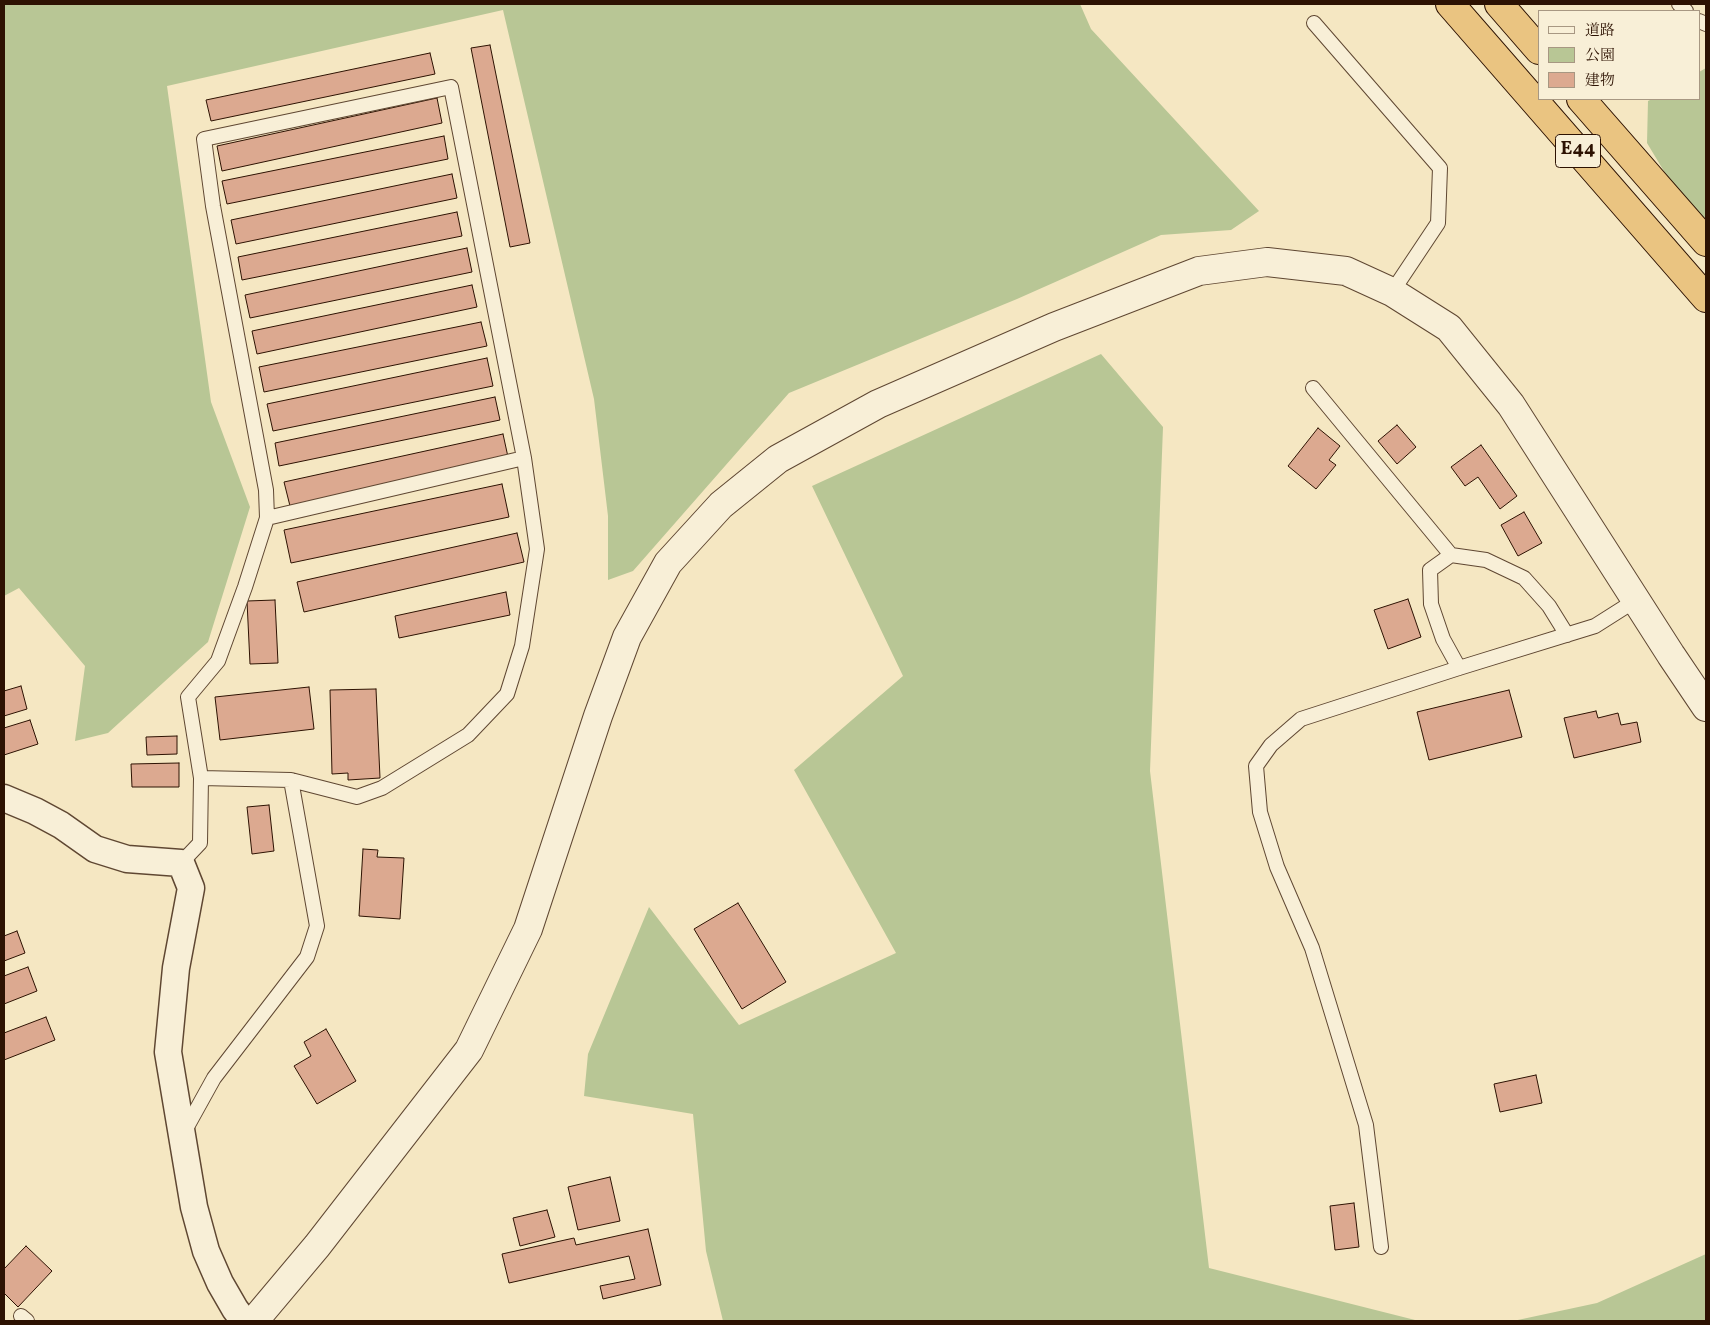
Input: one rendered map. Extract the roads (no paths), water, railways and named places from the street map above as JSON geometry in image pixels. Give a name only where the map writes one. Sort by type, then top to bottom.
[{"type":"highway","name":"E44","points":[[1450,4],[1706,298]]},
{"type":"highway","points":[[1499,4],[1538,49]]},
{"type":"highway","name":"E44","points":[[1582,100],[1706,242]]},
{"type":"street","points":[[254,1321],[317,1246],[469,1050],[528,929],[598,716],[627,637],[668,562],[721,505],[778,458],[878,404],[1054,326],[1199,271],[1267,262],[1346,271],[1392,292],[1449,328],[1511,405],[1706,706]]},
{"type":"street","points":[[4,798],[35,811],[60,825],[95,849],[127,860],[181,863],[191,888],[176,968],[168,1052],[194,1207],[206,1251],[234,1309],[244,1321]]},
{"type":"lane","points":[[1314,23],[1440,168],[1438,223],[1392,292]]},
{"type":"lane","points":[[181,863],[200,843],[201,778],[188,697],[218,661],[245,587],[267,518],[266,490],[213,206],[204,140],[451,87],[524,458],[537,549],[522,646],[507,694],[468,735],[382,788],[357,797],[291,780],[201,778]]},
{"type":"lane","points":[[1313,388],[1451,555],[1486,560],[1524,578],[1549,606],[1567,635]]},
{"type":"lane","points":[[267,518],[524,458]]},
{"type":"lane","points":[[1451,555],[1430,570],[1430,604],[1443,639],[1458,668]]},
{"type":"lane","points":[[1381,1247],[1366,1125],[1312,948],[1277,868],[1260,812],[1256,766],[1270,745],[1301,720],[1458,668],[1595,626],[1636,600]]},
{"type":"lane","points":[[182,1137],[214,1078],[307,957],[317,926],[291,780]]}]
